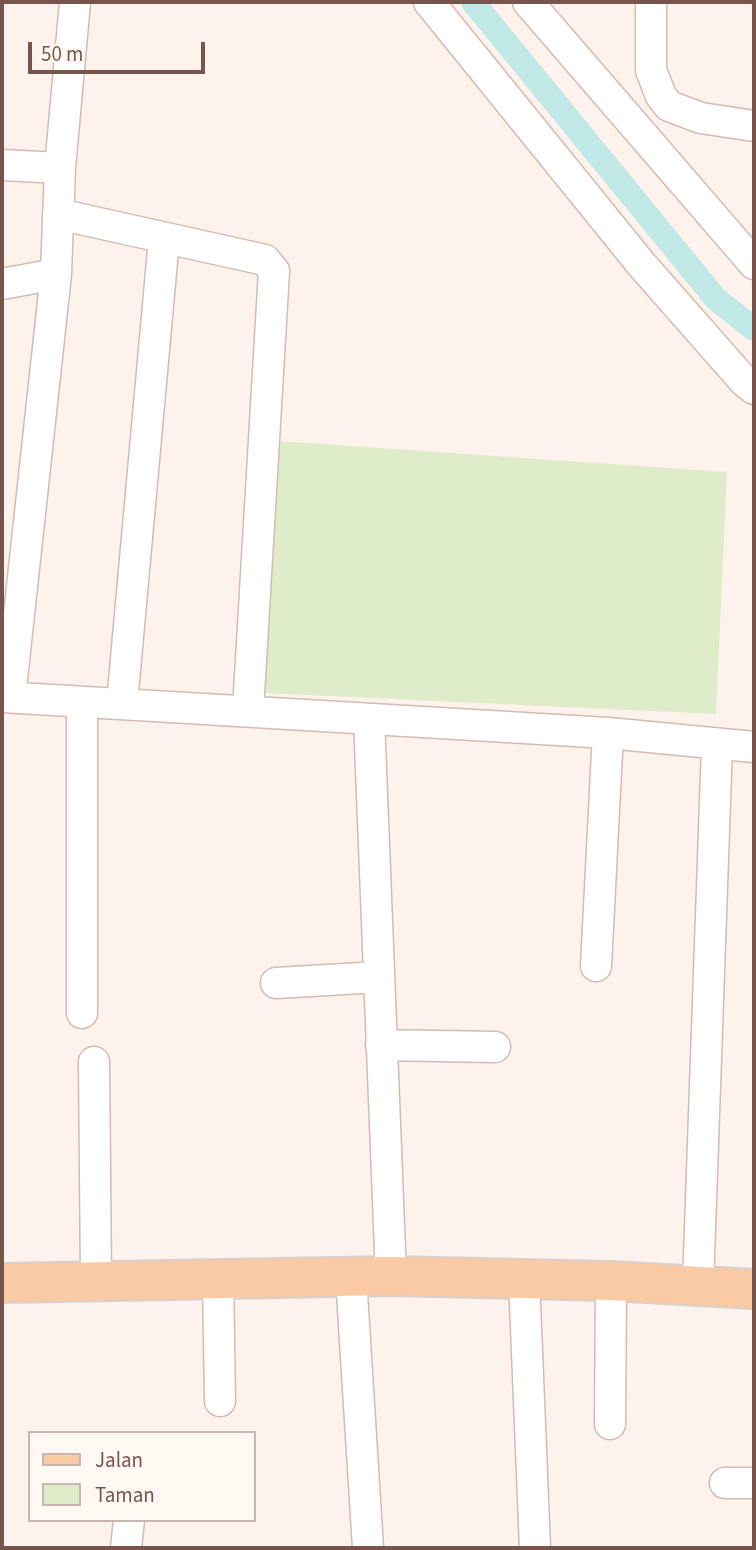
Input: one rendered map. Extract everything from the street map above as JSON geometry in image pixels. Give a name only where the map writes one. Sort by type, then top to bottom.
[{"type":"main road","points":[[2,1283],[96,1279],[391,1276],[611,1281],[754,1289]]},
{"type":"street","points":[[75,2],[60,168],[56,274],[6,697],[608,733],[754,747]]},
{"type":"street","points":[[429,2],[642,265],[754,389]]},
{"type":"street","points":[[528,2],[754,264]]},
{"type":"street","points":[[651,2],[651,70],[661,96],[669,106],[701,118],[754,126]]},
{"type":"street","points":[[2,165],[60,168]]},
{"type":"street","points":[[58,214],[265,260],[275,276],[248,710]]},
{"type":"street","points":[[122,703],[164,239]]},
{"type":"street","points":[[2,284],[56,274]]},
{"type":"street","points":[[82,702],[82,1013]]},
{"type":"street","points":[[369,719],[391,1276]]},
{"type":"street","points":[[596,966],[608,733]]},
{"type":"street","points":[[698,1285],[718,745]]},
{"type":"street","points":[[276,983],[379,977]]},
{"type":"street","points":[[381,1045],[495,1047]]},
{"type":"street","points":[[94,1062],[96,1279]]},
{"type":"street","points":[[218,1277],[220,1401]]},
{"type":"street","points":[[351,1278],[368,1548]]},
{"type":"street","points":[[524,1278],[535,1548]]},
{"type":"street","points":[[610,1424],[611,1281]]},
{"type":"street","points":[[126,1548],[129,1522]]},
{"type":"green space","points":[[278,441],[727,472],[716,714],[264,693]]},
{"type":"waterway","points":[[473,2],[716,299],[754,329]]}]
